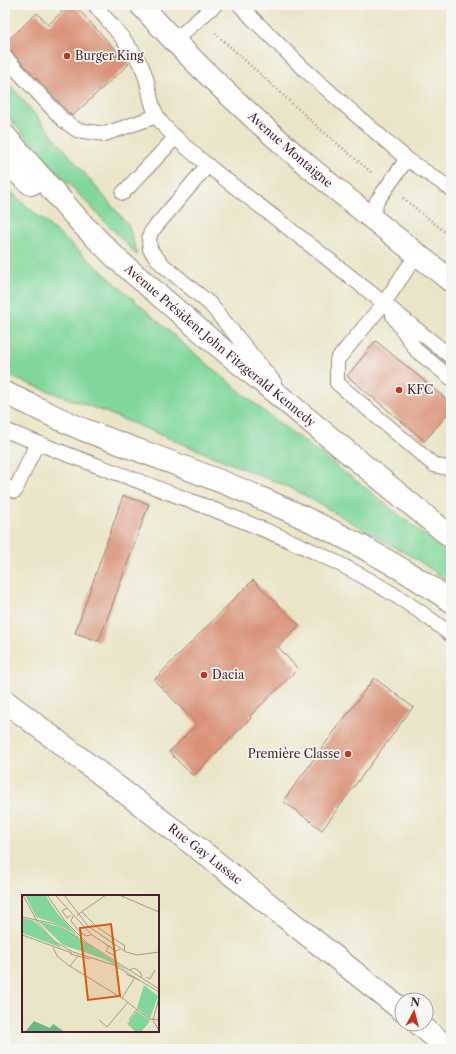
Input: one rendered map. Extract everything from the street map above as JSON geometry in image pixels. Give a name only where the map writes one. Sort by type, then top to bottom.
[{"type":"main road","name":"Avenue Montaigne","points":[[142,5],[175,40],[258,122],[308,166],[451,281]]},
{"type":"main road","name":"Avenue Président John Fitzgerald Kennedy","points":[[5,136],[60,201],[118,260],[300,414],[451,537]]},
{"type":"main road","points":[[5,162],[118,260]]},
{"type":"main road","points":[[5,393],[86,430],[223,482],[306,519],[398,567],[451,601]]},
{"type":"main road","points":[[5,406],[86,430]]},
{"type":"main road","name":"Rue Gay Lussac","points":[[5,701],[208,856],[394,1004]]},
{"type":"main road","points":[[429,1032],[449,1049]]},
{"type":"lane","points":[[95,5],[141,64],[148,83],[153,109],[157,116],[176,137],[208,165],[451,357]]},
{"type":"lane","points":[[175,40],[215,5]]},
{"type":"lane","points":[[240,5],[303,68],[407,159],[451,189]]},
{"type":"lane","points":[[5,57],[63,120],[77,130],[105,134],[157,116]]},
{"type":"lane","points":[[123,193],[176,137]]},
{"type":"lane","points":[[372,218],[377,201],[407,159]]},
{"type":"lane","points":[[208,165],[151,232],[149,239],[150,249],[163,265],[210,304],[300,414]]},
{"type":"lane","points":[[417,254],[384,303],[337,360],[336,383],[434,465],[451,469]]},
{"type":"lane","points":[[384,303],[417,351],[451,378]]},
{"type":"lane","points":[[5,430],[248,522],[308,548],[383,588],[451,635]]},
{"type":"lane","points":[[5,486],[16,491],[36,443]]},
{"type":"path","points":[[200,19],[319,128],[387,186],[451,237]]},
{"type":"green space","points":[[5,79],[129,226],[137,255],[42,156],[5,113]]},
{"type":"green space","points":[[5,187],[188,348],[265,412],[367,489],[451,557],[451,583],[419,561],[295,490],[110,414],[5,375]]},
{"type":"building","name":"Burger King","points":[[69,5],[74,5],[129,64],[72,116],[11,51],[5,48],[5,43],[37,13],[48,25]]},
{"type":"building","name":"KFC","points":[[376,341],[451,403],[451,409],[425,441],[347,376]]},
{"type":"building","points":[[123,496],[149,504],[99,641],[75,633]]},
{"type":"building","name":"Dacia","points":[[253,580],[299,625],[278,647],[298,669],[250,716],[251,718],[193,776],[169,752],[197,724],[154,680]]},
{"type":"building","name":"Première Classe","points":[[374,678],[413,707],[322,830],[283,801]]},
{"type":"place","name":"Burger King","points":[[67,56]]},
{"type":"place","name":"KFC","points":[[399,390]]},
{"type":"place","name":"Dacia","points":[[204,675]]},
{"type":"place","name":"Première Classe","points":[[348,754]]}]
